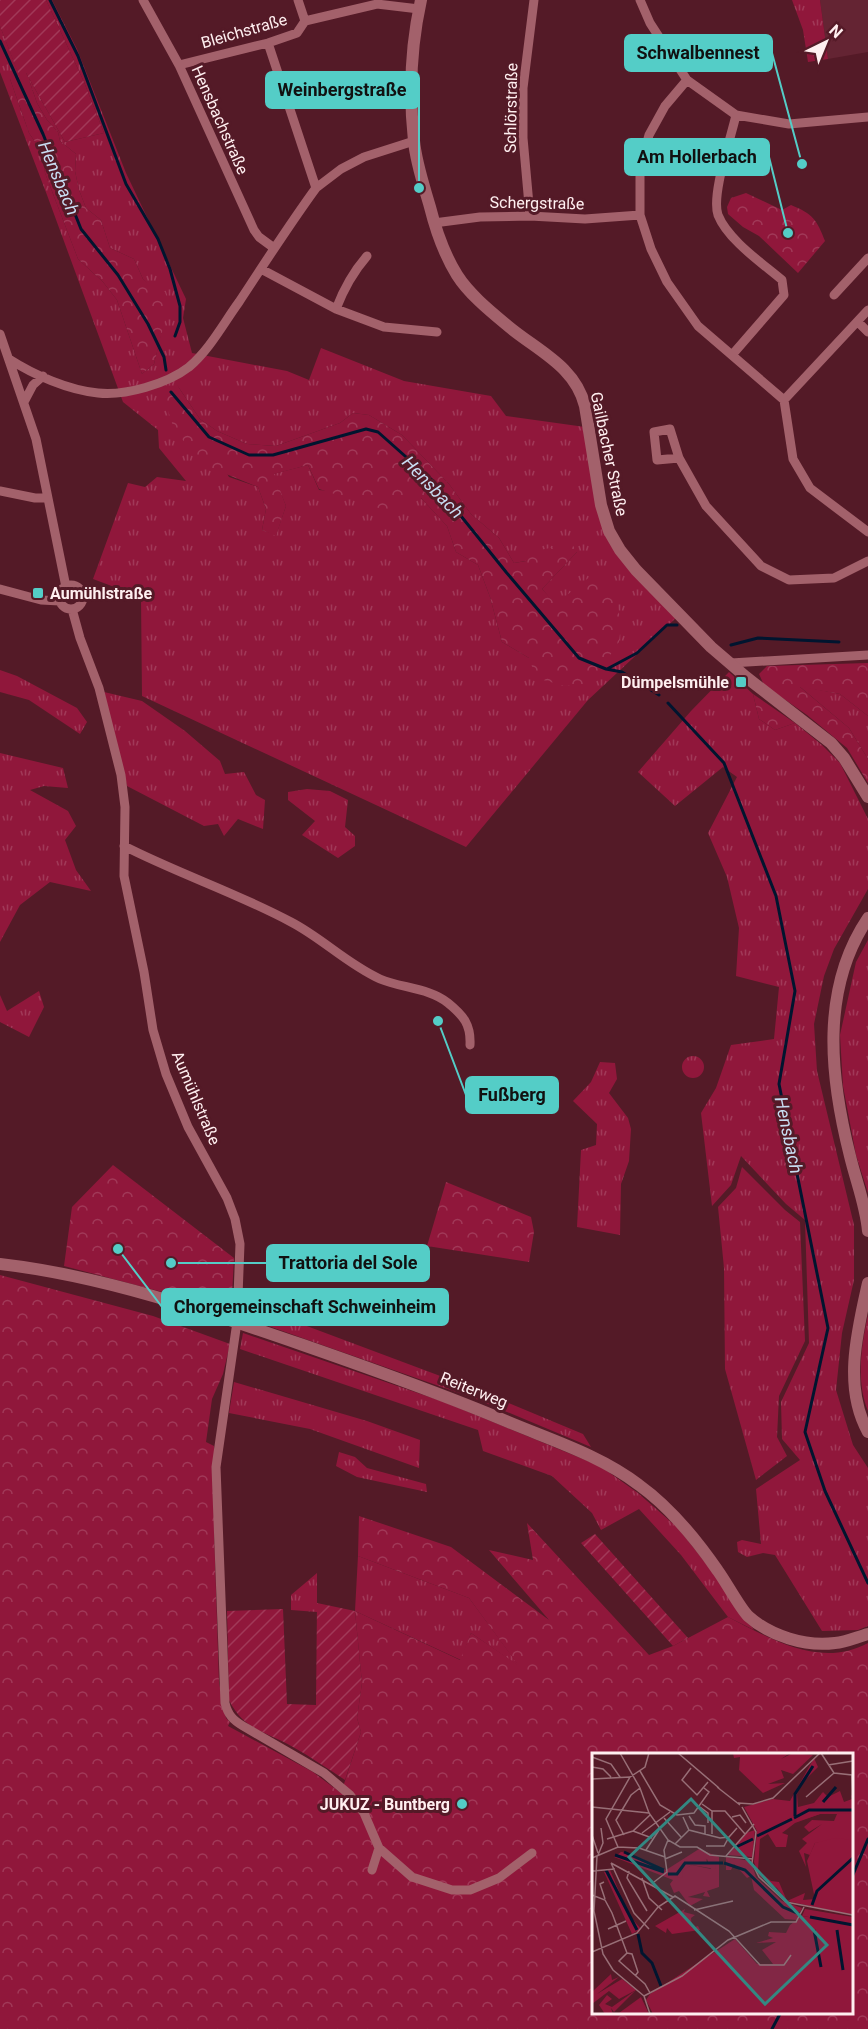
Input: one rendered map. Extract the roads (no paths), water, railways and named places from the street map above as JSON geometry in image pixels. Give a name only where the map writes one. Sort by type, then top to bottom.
[{"type":"street","name":"Hensbachstraße","points":[[143,0],[179,64],[254,230],[273,248]]},
{"type":"street","points":[[298,0],[305,21]]},
{"type":"street","name":"Schlörstraße","points":[[530,216],[522,138],[523,88],[534,0]]},
{"type":"street","points":[[640,0],[650,23],[687,80],[736,116],[789,124],[868,117]]},
{"type":"street","name":"Bleichstraße","points":[[179,64],[268,43],[297,33],[305,21],[377,4],[420,4]]},
{"type":"street","name":"Gailbacher Straße","points":[[420,4],[412,76],[414,141],[434,223],[444,252],[453,268],[473,295],[508,327],[560,364],[574,380],[582,394],[601,505],[609,531],[620,550],[694,631],[746,677],[831,743],[844,758],[868,797]]},
{"type":"street","points":[[268,43],[316,188]]},
{"type":"street","points":[[687,80],[665,106],[649,135],[640,168],[640,215],[651,249],[667,282],[698,326],[784,400],[793,459],[810,488],[868,532]]},
{"type":"street","points":[[732,355],[784,295],[782,280],[731,236],[717,213],[718,185],[736,116]]},
{"type":"street","points":[[9,359],[72,387],[99,393],[130,391],[158,383],[181,372],[207,349],[273,248],[316,188],[341,169],[364,157],[414,141]]},
{"type":"street","name":"Schergstraße","points":[[434,223],[480,217],[530,216],[585,219],[640,215]]},
{"type":"street","points":[[336,309],[349,280],[367,256]]},
{"type":"street","points":[[834,295],[868,258]]},
{"type":"street","points":[[261,268],[336,309],[384,327],[437,332]]},
{"type":"street","points":[[784,400],[868,310]]},
{"type":"street","points":[[858,322],[868,332]]},
{"type":"street","points":[[0,334],[36,439],[66,587],[61,592],[60,602]]},
{"type":"street","points":[[24,402],[33,385],[43,376]]},
{"type":"street","points":[[679,458],[706,506],[761,566],[789,580],[834,578],[868,561]]},
{"type":"street","points":[[0,491],[35,498],[48,498]]},
{"type":"street","name":"Aumühlstraße","points":[[66,587],[70,585],[78,587],[83,594],[82,603],[72,609],[80,638],[99,688],[121,775],[124,807],[124,876],[144,972],[153,1030],[163,1063],[188,1126],[227,1198],[235,1219],[240,1244],[237,1322],[216,1467],[227,1712],[232,1719],[243,1726],[324,1773],[350,1795],[364,1813],[379,1848]]},
{"type":"street","points":[[0,589],[41,600],[60,602],[66,608],[72,609]]},
{"type":"street","points":[[731,663],[868,655]]},
{"type":"street","points":[[124,846],[297,925],[346,960],[380,979],[425,992],[447,1002],[461,1015],[471,1029],[471,1045]]},
{"type":"street","points":[[868,918],[849,952],[842,976],[833,1020],[832,1044],[833,1070],[845,1133],[865,1211],[868,1232]]},
{"type":"street","name":"Reiterweg","points":[[0,1264],[124,1288],[237,1322],[450,1397],[608,1464],[640,1485],[684,1525],[717,1569],[747,1615],[782,1636],[797,1641],[833,1644],[868,1634]]},
{"type":"street","points":[[868,1283],[860,1322],[854,1383],[855,1401],[868,1432]]},
{"type":"street","points":[[372,1870],[379,1848],[412,1877],[452,1890],[470,1890],[499,1878],[532,1853]]},
{"type":"waterway","points":[[50,0],[78,56],[126,184],[158,239],[170,269],[180,306],[180,322],[175,336]]},
{"type":"waterway","name":"Hensbach","points":[[0,41],[43,134],[81,229],[118,275],[148,324],[164,357],[166,370]]},
{"type":"waterway","name":"Hensbach","points":[[171,392],[209,437],[249,455],[273,455],[366,429],[378,432],[432,480],[579,658],[606,669],[622,672],[659,695]]},
{"type":"waterway","points":[[607,669],[637,653],[667,625],[677,625]]},
{"type":"waterway","points":[[731,645],[758,638],[839,642]]},
{"type":"waterway","name":"Hensbach","points":[[668,703],[724,763],[776,896],[795,991],[779,1084],[828,1328],[805,1432],[825,1491],[868,1583]]},
{"type":"waterway","points":[[853,1875],[868,1839]]},
{"type":"waterway","points":[[772,2029],[780,2014]]},
{"type":"place","name":"Schwalbennest","points":[[802,164]]},
{"type":"place","name":"Weinbergstraße","points":[[419,188]]},
{"type":"place","name":"Am Hollerbach","points":[[788,233]]},
{"type":"place","name":"Aumühlstraße","points":[[38,593]]},
{"type":"place","name":"Dümpelsmühle","points":[[741,682]]},
{"type":"place","name":"Fußberg","points":[[438,1021]]},
{"type":"place","name":"Chorgemeinschaft Schweinheim","points":[[118,1249]]},
{"type":"place","name":"Trattoria del Sole","points":[[171,1263]]},
{"type":"place","name":"JUKUZ - Buntberg","points":[[462,1804]]}]
